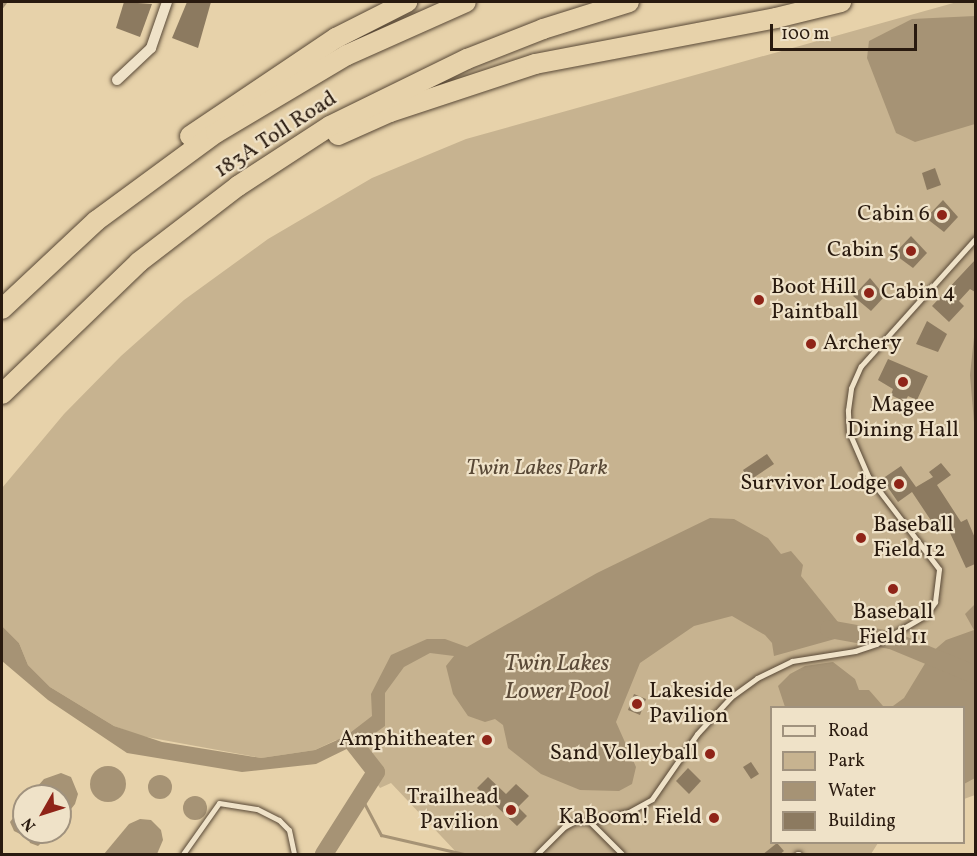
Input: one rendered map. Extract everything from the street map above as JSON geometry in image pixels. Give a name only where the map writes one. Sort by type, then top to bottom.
[{"type":"highway","points":[[142,185],[179,145],[229,107],[336,38],[407,2]]},
{"type":"highway","name":"183A Toll Road","points":[[2,309],[96,221],[142,185],[216,133],[347,55],[466,2]]},
{"type":"highway","name":"183A Toll Road","points":[[2,394],[140,262],[269,165],[330,126],[393,92],[543,29],[629,2]]},
{"type":"highway","points":[[269,165],[390,112],[535,64],[776,18],[842,2]]},
{"type":"street","points":[[117,80],[151,48],[167,2]]},
{"type":"lane","points":[[537,855],[564,826],[575,821],[589,821],[629,812],[652,799],[697,734],[730,697],[757,678],[792,661],[855,651],[876,644],[926,615],[935,602],[939,569],[868,476],[849,432],[851,388],[861,366],[889,330],[975,238]]},
{"type":"lane","points":[[183,855],[219,803],[257,809],[279,820],[289,830],[294,855]]},
{"type":"lane","points":[[589,821],[622,855]]},
{"type":"green space","name":"Twin Lakes Park","points":[[957,2],[975,2],[975,795],[965,799],[965,706],[770,706],[770,844],[877,844],[871,854],[458,854],[391,783],[380,788],[350,746],[336,740],[315,750],[261,758],[141,736],[114,726],[50,687],[28,665],[19,643],[2,626],[2,488],[64,414],[121,356],[184,300],[268,239],[372,178],[466,139]]},
{"type":"water","points":[[975,16],[975,124],[915,142],[896,133],[867,58],[869,41],[912,19]]},
{"type":"water","points":[[975,328],[975,434],[970,375]]},
{"type":"water","name":"Twin Lakes Lower Pool","points":[[710,518],[734,519],[768,538],[781,554],[791,551],[803,565],[801,576],[842,627],[854,631],[847,640],[842,637],[774,656],[772,643],[765,635],[732,616],[694,626],[640,663],[616,722],[636,767],[632,784],[619,791],[580,790],[541,774],[508,748],[503,725],[495,719],[485,722],[468,716],[453,694],[446,666],[454,656],[430,653],[404,667],[385,693],[385,726],[367,739],[316,764],[242,772],[127,753],[48,700],[2,661],[2,626],[19,643],[28,665],[50,687],[114,726],[162,742],[261,758],[315,750],[346,736],[372,716],[371,694],[391,655],[427,639],[445,639],[467,647],[597,573]]},
{"type":"water","points":[[975,604],[975,778],[965,783],[965,706],[893,706],[904,698],[932,652],[946,640],[974,630],[965,614]]},
{"type":"water","points":[[833,662],[855,679],[859,690],[869,690],[883,706],[785,706],[778,686],[790,674],[805,666]]},
{"type":"water","points":[[108,766],[121,771],[126,784],[121,797],[108,802],[95,797],[90,784],[95,771]]},
{"type":"water","points":[[61,773],[71,777],[78,794],[72,808],[72,784],[40,784],[44,779]]},
{"type":"water","points":[[160,775],[169,778],[172,787],[169,796],[160,799],[151,796],[148,787],[151,778]]},
{"type":"water","points":[[195,796],[200,797],[206,803],[206,813],[200,819],[195,820],[190,819],[184,813],[183,808],[184,803],[190,797]]},
{"type":"water","points":[[140,819],[151,820],[161,830],[163,840],[157,854],[104,854],[129,824]]},
{"type":"building","points":[[124,2],[152,4],[140,37],[116,28]]},
{"type":"building","points":[[187,2],[211,2],[198,48],[172,38]]},
{"type":"building","points":[[935,168],[941,185],[927,190],[922,173]]},
{"type":"building","name":"Cabin 6","points":[[943,200],[958,217],[944,232],[926,218]]},
{"type":"building","name":"Cabin 5","points":[[911,236],[927,253],[913,268],[894,254]]},
{"type":"building","points":[[975,260],[975,292],[970,289],[959,301],[964,306],[949,322],[932,306]]},
{"type":"building","name":"Cabin 4","points":[[870,278],[885,296],[871,311],[853,296]]},
{"type":"building","points":[[927,321],[947,334],[938,352],[916,344]]},
{"type":"building","name":"Magee Dining Hall","points":[[888,359],[928,376],[917,400],[908,396],[905,402],[891,395],[893,389],[878,380]]},
{"type":"building","points":[[767,454],[774,464],[750,480],[743,470]]},
{"type":"building","points":[[941,463],[951,475],[937,485],[961,522],[967,519],[975,538],[975,564],[966,568],[945,522],[936,528],[912,492],[898,502],[882,479],[901,466],[916,487],[933,477],[929,472]]},
{"type":"building","name":"Lakeside Pavilion","points":[[634,694],[646,699],[640,715],[628,710]]},
{"type":"building","points":[[751,762],[759,774],[751,779],[743,767]]},
{"type":"building","points":[[688,768],[701,781],[689,794],[676,781]]},
{"type":"building","points":[[488,777],[506,794],[516,784],[529,796],[518,807],[527,816],[517,826],[477,788]]},
{"type":"building","points":[[776,844],[784,851],[779,855],[762,855]]},
{"type":"waterway","points":[[2,6],[5,2]]},
{"type":"waterway","points":[[829,629],[891,640],[976,675]]},
{"type":"waterway","points":[[324,854],[376,772],[354,744]]},
{"type":"waterway","points":[[362,799],[381,835],[464,854]]},
{"type":"place","name":"Cabin 6","points":[[942,215]]},
{"type":"place","name":"Cabin 5","points":[[911,251]]},
{"type":"place","name":"Cabin 4","points":[[869,293]]},
{"type":"place","name":"Boot Hill Paintball","points":[[759,300]]},
{"type":"place","name":"Archery","points":[[811,344]]},
{"type":"place","name":"Magee Dining Hall","points":[[903,382]]},
{"type":"place","name":"Survivor Lodge","points":[[899,484]]},
{"type":"place","name":"Baseball Field 12","points":[[861,538]]},
{"type":"place","name":"Baseball Field 11","points":[[893,589]]},
{"type":"place","name":"Lakeside Pavilion","points":[[637,704]]},
{"type":"place","name":"Amphitheater","points":[[487,740]]},
{"type":"place","name":"Sand Volleyball","points":[[710,754]]},
{"type":"place","name":"Trailhead Pavilion","points":[[511,810]]},
{"type":"place","name":"KaBoom! Field","points":[[714,818]]}]
